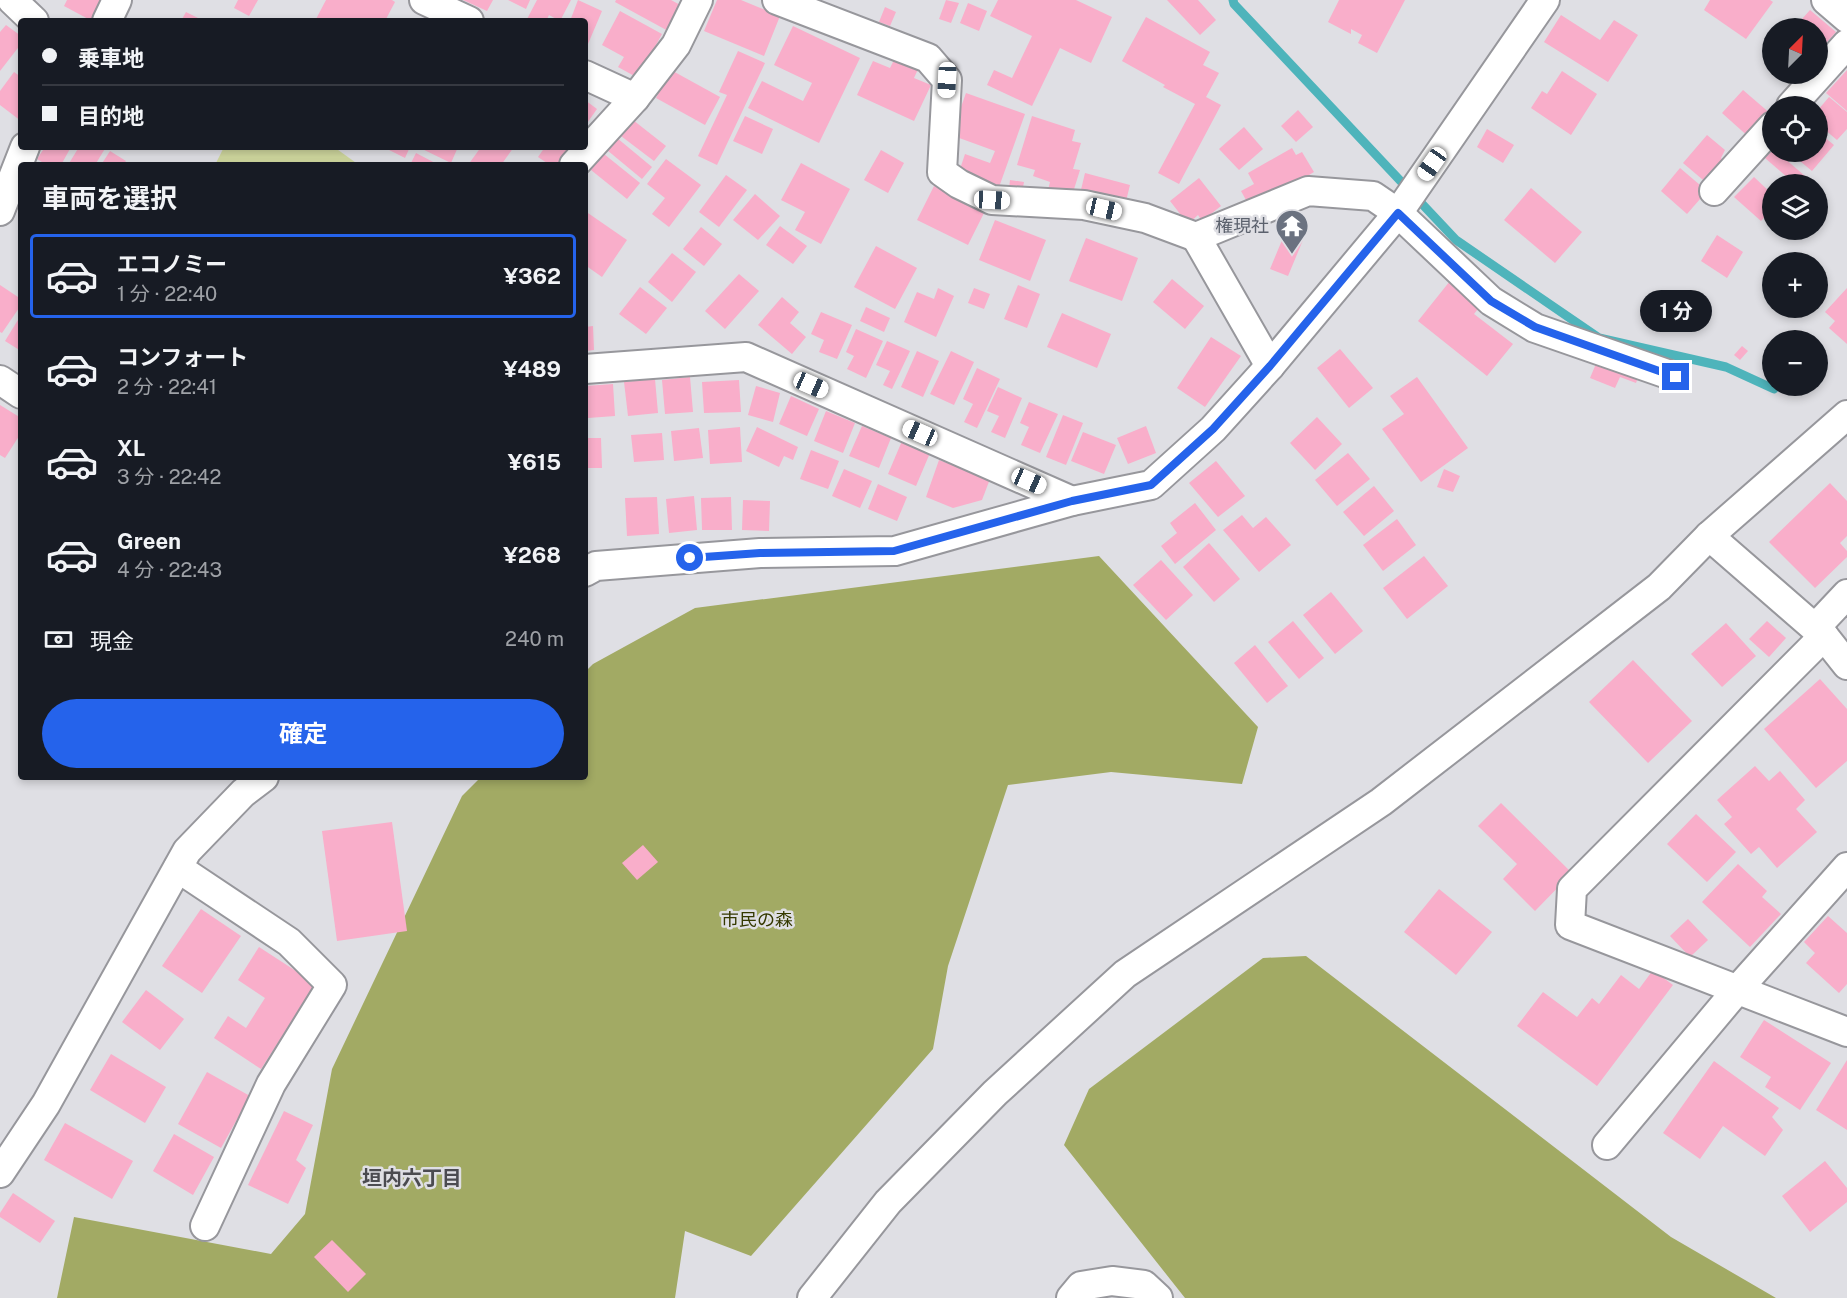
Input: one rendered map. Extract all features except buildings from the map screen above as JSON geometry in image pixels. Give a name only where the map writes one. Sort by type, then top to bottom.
[{"type":"street","points":[[12,0],[31,18]]},
{"type":"street","points":[[108,18],[117,0]]},
{"type":"street","points":[[424,0],[463,18]]},
{"type":"street","points":[[588,150],[635,98],[676,45],[698,0]]},
{"type":"street","points":[[777,0],[928,58],[947,80],[942,172],[959,184],[992,200],[1084,205],[1145,218],[1196,237],[1270,366]]},
{"type":"street","points":[[588,570],[596,566],[760,553],[894,551],[1072,501],[1151,485],[1213,429],[1270,366],[1408,198],[1545,0]]},
{"type":"street","points":[[1826,0],[1847,18]]},
{"type":"street","points":[[1800,96],[1847,44]]},
{"type":"street","points":[[588,76],[635,98]]},
{"type":"street","points":[[1714,191],[1762,138]]},
{"type":"street","points":[[577,162],[588,150]]},
{"type":"street","points":[[0,211],[18,165]]},
{"type":"street","points":[[1196,237],[1308,192],[1408,198],[1491,301],[1535,327],[1676,377]]},
{"type":"street","points":[[588,369],[746,357],[1072,501]]},
{"type":"street","points":[[0,380],[18,392]]},
{"type":"street","points":[[812,1298],[888,1202],[994,1093],[1125,974],[1381,802],[1659,587],[1709,536],[1847,415]]},
{"type":"street","points":[[1709,536],[1819,632],[1847,665]]},
{"type":"street","points":[[1847,594],[1819,632],[1572,889],[1570,925],[1847,1032]]},
{"type":"street","points":[[1,1170],[46,1104],[187,851],[243,793],[260,780]]},
{"type":"street","points":[[1607,1145],[1737,990],[1847,867]]},
{"type":"street","points":[[178,868],[290,942],[332,985],[271,1084],[205,1226]]},
{"type":"street","points":[[1071,1298],[1081,1286],[1112,1281],[1144,1285],[1158,1298]]},
{"type":"green space","points":[[222,150],[338,150],[355,162],[216,162]]},
{"type":"green space","name":"市民の森","points":[[1099,556],[1258,727],[1242,784],[1111,772],[1008,785],[948,966],[933,1049],[751,1256],[685,1231],[675,1298],[57,1298],[74,1217],[271,1254],[305,1214],[332,1069],[462,796],[478,780],[588,780],[588,669],[593,664],[695,608]]},
{"type":"green space","points":[[1306,956],[1671,1237],[1776,1298],[1185,1298],[1064,1145],[1089,1089],[1263,958]]},
{"type":"waterway","points":[[1233,0],[1234,4],[1456,240],[1599,338],[1726,367],[1762,384]]},
{"type":"place","name":"権現社","points":[[1292,255]]},
{"type":"district","name":"垣内六丁目","points":[[412,1178]]},
{"type":"route","points":[[690,558],[760,553],[894,551],[1072,501],[1151,485],[1213,429],[1270,366],[1398,213],[1491,301],[1535,327],[1676,377]]}]
